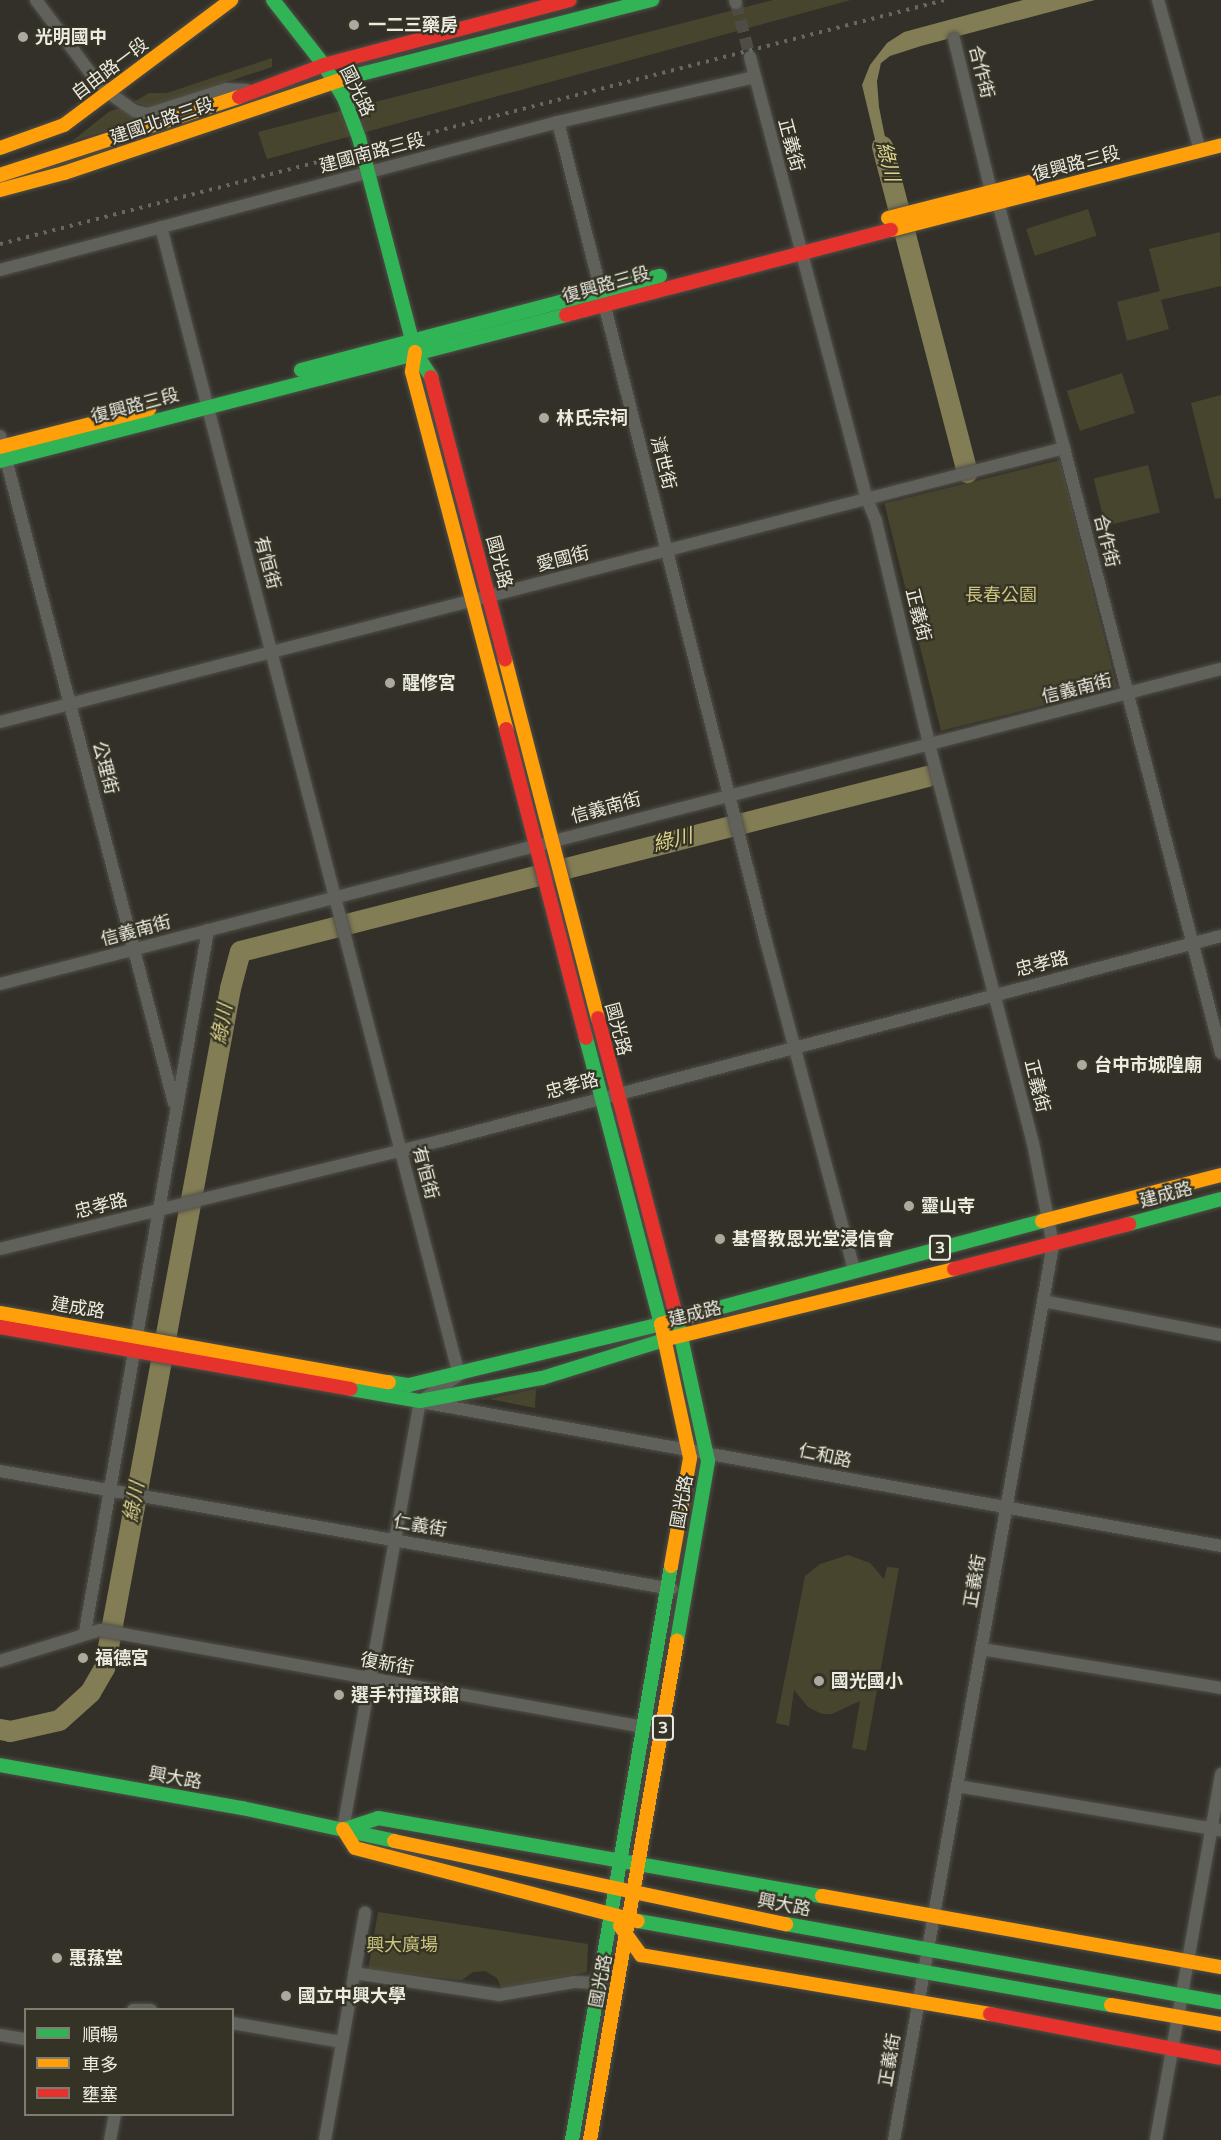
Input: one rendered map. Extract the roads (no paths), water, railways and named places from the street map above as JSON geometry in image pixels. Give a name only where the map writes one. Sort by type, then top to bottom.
[{"type":"street","points":[[36,0],[109,93],[135,111],[148,114],[226,89],[257,91]]},
{"type":"street","name":"自由路一段","points":[[0,148],[48,134],[109,93],[231,0]]},
{"type":"street","name":"國光路","points":[[273,0],[334,81],[359,138],[413,346],[412,372],[661,1324],[690,1450],[622,1861],[572,2140]]},
{"type":"street","name":"建國北路三段","points":[[0,175],[257,91],[324,65],[524,5],[570,0]]},
{"type":"street","name":"建國北路三段","points":[[0,190],[64,173],[334,81],[652,0]]},
{"type":"street","points":[[1158,0],[1198,145]]},
{"type":"street","name":"合作街","points":[[954,39],[994,197],[1064,448],[1126,695],[1221,1053]]},
{"type":"street","name":"正義街","points":[[750,57],[866,498],[876,521],[934,764],[996,994],[1052,1221],[1053,1245],[894,2140]]},
{"type":"street","name":"建國南路三段","points":[[0,270],[558,122],[755,77]]},
{"type":"street","name":"濟世街","points":[[558,122],[667,552],[797,1048]]},
{"type":"street","name":"復興路三段","points":[[2,450],[1198,145],[1221,133]]},
{"type":"street","name":"復興路三段","points":[[1198,145],[1221,145]]},
{"type":"street","name":"有恒街","points":[[161,227],[459,1375]]},
{"type":"street","name":"國光路","points":[[413,346],[429,369],[560,880],[676,1319],[708,1452],[628,1938],[590,2140]]},
{"type":"street","name":"愛國街","points":[[0,722],[1064,448]]},
{"type":"street","name":"公理街","points":[[2,450],[175,1108]]},
{"type":"street","name":"信義南街","points":[[0,984],[135,951],[208,930],[336,902],[537,853],[731,794],[1221,669]]},
{"type":"street","points":[[0,1661],[85,1632],[156,1212],[208,930]]},
{"type":"street","name":"忠孝路","points":[[0,1250],[400,1151],[1221,936]]},
{"type":"street","points":[[797,1048],[854,1269]]},
{"type":"street","name":"建成路","points":[[0,1313],[177,1342],[409,1385],[459,1375],[661,1324],[854,1269],[1052,1221],[1221,1175]]},
{"type":"street","name":"建成路","points":[[0,1327],[420,1401],[542,1378],[664,1340],[1053,1245],[1221,1198]]},
{"type":"street","points":[[1043,1301],[1221,1335]]},
{"type":"street","points":[[459,1375],[420,1401],[343,1829],[356,1848],[630,1920],[924,1975],[1221,2024]]},
{"type":"street","name":"仁和路","points":[[420,1401],[1221,1546]]},
{"type":"street","points":[[0,1471],[109,1490]]},
{"type":"street","name":"仁義街","points":[[109,1490],[685,1591]]},
{"type":"street","name":"復新街","points":[[85,1632],[100,1630],[125,1634],[644,1727]]},
{"type":"street","points":[[981,1649],[1221,1688]]},
{"type":"street","name":"興大路","points":[[0,1765],[343,1829],[635,1894],[928,1952],[1221,2002]]},
{"type":"street","points":[[1156,2140],[1187,1962],[1216,1829],[1221,1774]]},
{"type":"street","points":[[957,1786],[1216,1829]]},
{"type":"street","name":"興大路","points":[[343,1829],[378,1818],[1221,1967]]},
{"type":"street","points":[[325,2140],[365,1912]]},
{"type":"street","points":[[612,1914],[641,1955],[919,2000],[1221,2058]]},
{"type":"street","points":[[354,1973],[499,1995],[573,1982],[600,1983]]},
{"type":"street","points":[[234,2023],[342,2042]]},
{"type":"street","points":[[0,2035],[24,2039]]},
{"type":"street","points":[[110,2140],[115,2116]]},
{"type":"water","points":[[1023,0],[1095,0],[921,46],[890,56],[881,63],[877,81],[879,107],[892,172],[883,173],[862,85],[870,65],[887,43],[904,32]]},
{"type":"waterway","name":"綠川","points":[[882,146],[967,472]]},
{"type":"waterway","name":"綠川","points":[[0,1729],[10,1731],[59,1720],[90,1692],[104,1668],[230,988],[240,951],[927,776]]},
{"type":"tunnel","points":[[736,3],[750,57]]},
{"type":"railway","points":[[0,244],[945,0]]},
{"type":"place","name":"一二三藥房","points":[[354,25]]},
{"type":"place","name":"光明國中","points":[[23,37]]},
{"type":"place","name":"林氏宗祠","points":[[544,418]]},
{"type":"place","name":"醒修宮","points":[[390,683]]},
{"type":"place","name":"台中市城隍廟","points":[[1082,1065]]},
{"type":"place","name":"靈山寺","points":[[909,1206]]},
{"type":"place","name":"基督教恩光堂浸信會","points":[[720,1239]]},
{"type":"place","name":"福德宮","points":[[83,1658]]},
{"type":"place","name":"國光國小","points":[[819,1681]]},
{"type":"place","name":"選手村撞球館","points":[[339,1695]]},
{"type":"place","name":"惠蓀堂","points":[[57,1958]]},
{"type":"place","name":"國立中興大學","points":[[286,1996]]},
{"type":"park label","name":"長春公園","points":[[1001,595]]},
{"type":"park label","name":"興大廣場","points":[[402,1945]]}]
